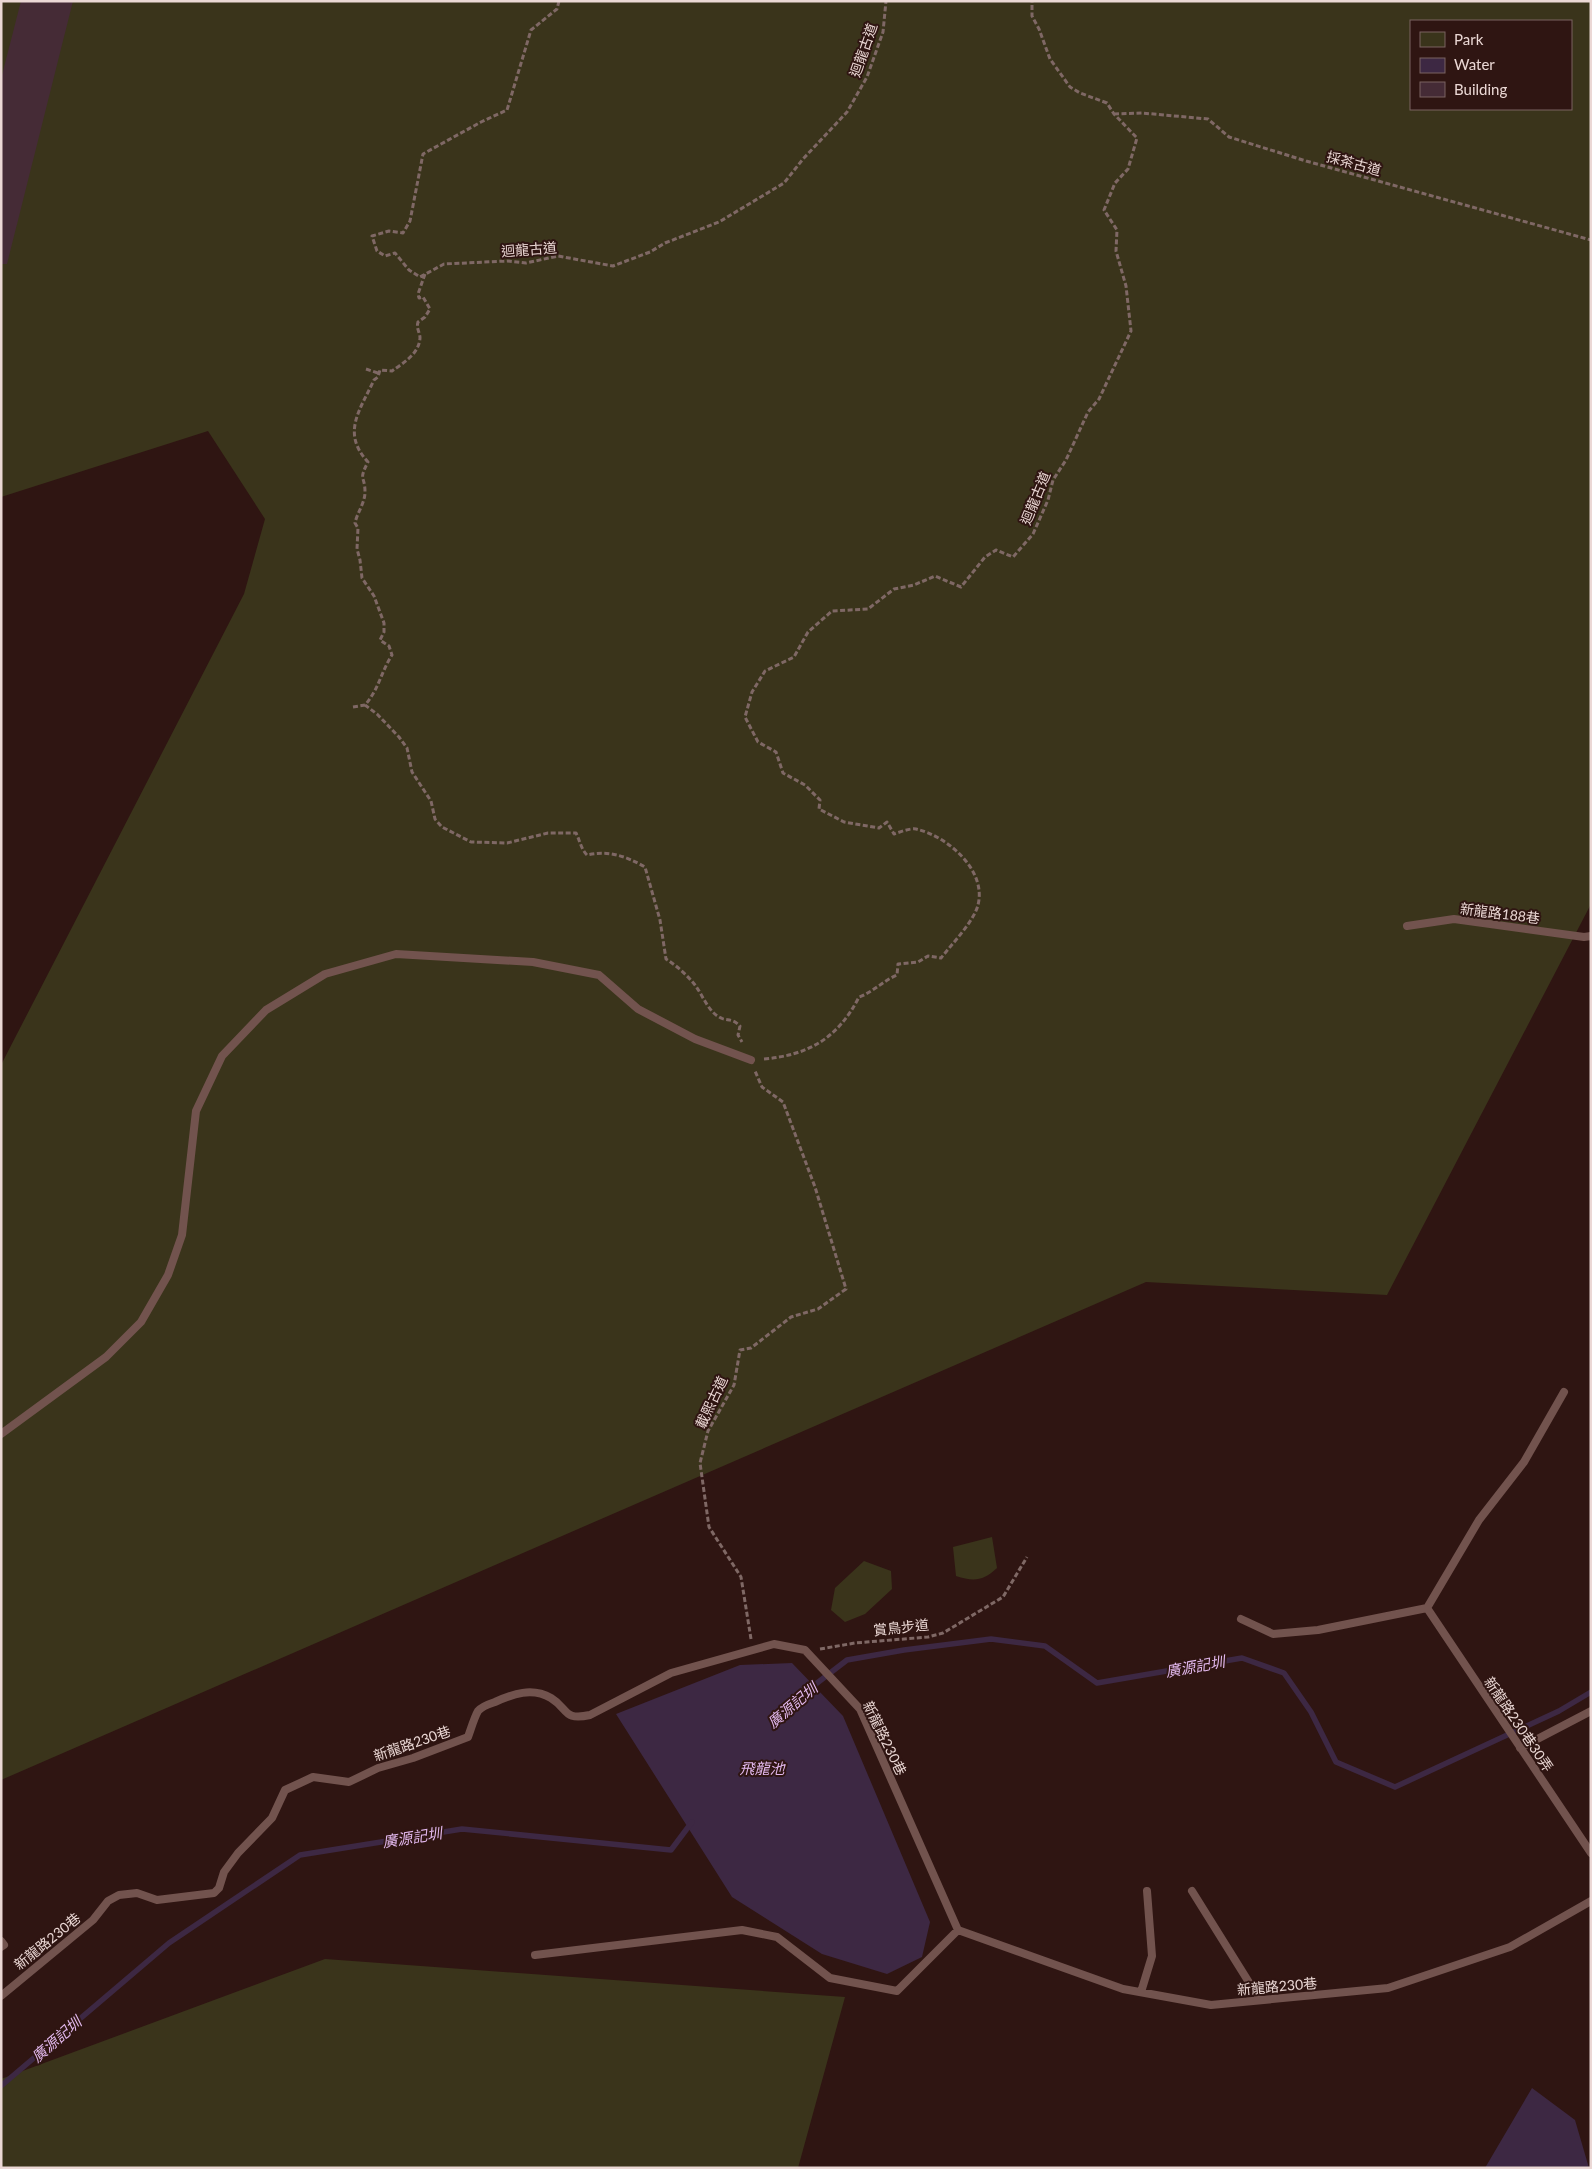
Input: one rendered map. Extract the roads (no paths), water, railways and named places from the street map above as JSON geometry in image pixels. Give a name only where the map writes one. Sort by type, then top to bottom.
[{"type":"lane","name":"新龍路188巷","points":[[1407,926],[1454,920],[1584,937],[1591,936]]},
{"type":"lane","points":[[1,1434],[106,1357],[141,1322],[168,1275],[182,1235],[196,1111],[222,1056],[266,1010],[325,974],[396,954],[533,962],[599,975],[638,1009],[695,1039],[751,1060]]},
{"type":"lane","points":[[1241,1619],[1273,1634],[1318,1630],[1427,1608],[1479,1520],[1524,1462],[1564,1392]]},
{"type":"lane","name":"新龍路230巷30弄","points":[[1427,1608],[1591,1853]]},
{"type":"lane","name":"新龍路230巷","points":[[1,1996],[93,1920],[108,1901],[119,1895],[137,1893],[157,1900],[214,1893],[219,1888],[224,1872],[238,1853],[272,1818],[285,1790],[314,1777],[349,1782],[378,1768],[413,1758],[468,1736],[478,1711],[482,1707],[517,1693],[538,1692],[552,1699],[565,1713],[578,1718],[590,1715],[671,1672],[774,1644],[805,1650],[860,1709],[958,1930],[1123,1989],[1211,2005],[1388,1988],[1510,1947],[1591,1901]]},
{"type":"lane","points":[[1520,1748],[1591,1711]]},
{"type":"lane","points":[[1142,1992],[1152,1956],[1147,1891]]},
{"type":"lane","points":[[1192,1891],[1260,2000]]},
{"type":"lane","points":[[535,1955],[742,1930],[777,1937],[830,1978],[897,1991],[958,1930]]},
{"type":"lane","points":[[1,1941],[4,1945],[1,1947]]},
{"type":"water","name":"飛龍池","points":[[792,1663],[843,1716],[930,1922],[922,1957],[887,1974],[822,1954],[732,1897],[616,1714],[740,1665]]},
{"type":"water","points":[[1532,2088],[1575,2120],[1589,2168],[1485,2168]]},
{"type":"waterway","name":"廣源記圳","points":[[808,1690],[847,1660],[904,1650],[991,1639],[1045,1646],[1097,1683],[1242,1658],[1284,1673],[1311,1712],[1336,1762],[1395,1787],[1559,1711],[1591,1692]]},
{"type":"waterway","name":"廣源記圳","points":[[1,2086],[169,1943],[300,1855],[462,1829],[671,1850],[692,1822]]}]
